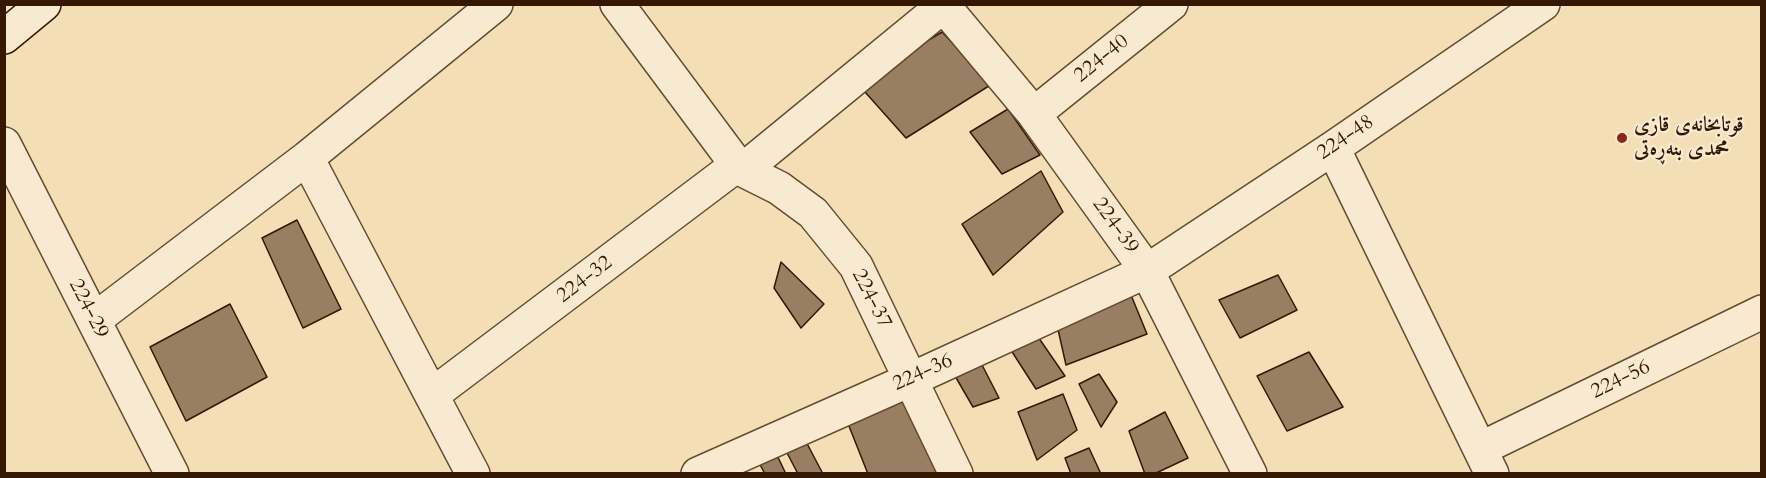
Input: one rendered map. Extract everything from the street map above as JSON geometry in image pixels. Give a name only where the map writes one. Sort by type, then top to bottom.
[{"type":"street","points":[[94,320],[307,158],[496,4]]},
{"type":"street","points":[[617,4],[740,167]]},
{"type":"street","name":"224-40","points":[[1034,114],[1171,4]]},
{"type":"street","name":"224-48","points":[[1148,270],[1543,4]]},
{"type":"street","name":"224-32","points":[[432,395],[740,167],[942,5]]},
{"type":"street","name":"224-39","points":[[942,5],[1034,114],[1148,270],[1250,474]]},
{"type":"street","points":[[4,37],[35,7]]},
{"type":"street","name":"224-29","points":[[4,144],[172,474]]},
{"type":"street","points":[[1332,148],[1486,461]]},
{"type":"street","points":[[307,158],[473,474]]},
{"type":"street","name":"224-37","points":[[740,167],[779,189],[813,213],[856,266],[956,474]]},
{"type":"street","name":"224-36","points":[[698,474],[912,379],[1148,270]]},
{"type":"street","name":"224-56","points":[[1486,461],[1761,312]]},
{"type":"building","points":[[942,32],[992,84],[906,138],[857,83]]},
{"type":"building","points":[[1008,109],[1040,155],[1002,174],[970,132]]},
{"type":"building","points":[[1041,171],[1063,212],[993,275],[962,224]]},
{"type":"building","points":[[297,220],[341,309],[303,328],[262,238]]},
{"type":"building","points":[[781,262],[824,304],[801,328],[774,288]]},
{"type":"building","points":[[1278,275],[1297,310],[1240,338],[1219,300]]},
{"type":"building","points":[[1131,295],[1147,334],[1066,365],[1057,325]]},
{"type":"building","points":[[230,304],[267,377],[186,421],[150,347]]},
{"type":"building","points":[[1034,331],[1065,376],[1036,389],[1007,344]]},
{"type":"building","points":[[1309,352],[1343,407],[1287,431],[1257,376]]},
{"type":"building","points":[[979,359],[999,398],[973,407],[951,369]]},
{"type":"building","points":[[1099,374],[1117,402],[1101,427],[1079,384]]},
{"type":"building","points":[[903,394],[939,472],[935,474],[868,474],[843,411]]},
{"type":"building","points":[[1063,394],[1077,430],[1037,460],[1018,412]]},
{"type":"building","points":[[1165,412],[1188,458],[1154,474],[1145,474],[1129,431]]},
{"type":"building","points":[[802,434],[823,474],[798,474],[784,447]]},
{"type":"building","points":[[1089,448],[1101,474],[1071,474],[1065,458]]},
{"type":"building","points":[[775,451],[786,474],[765,474],[757,459]]},
{"type":"place","name":"قوتابخانەی قازی محمدی بنەڕەتی","points":[[1622,138]]}]
